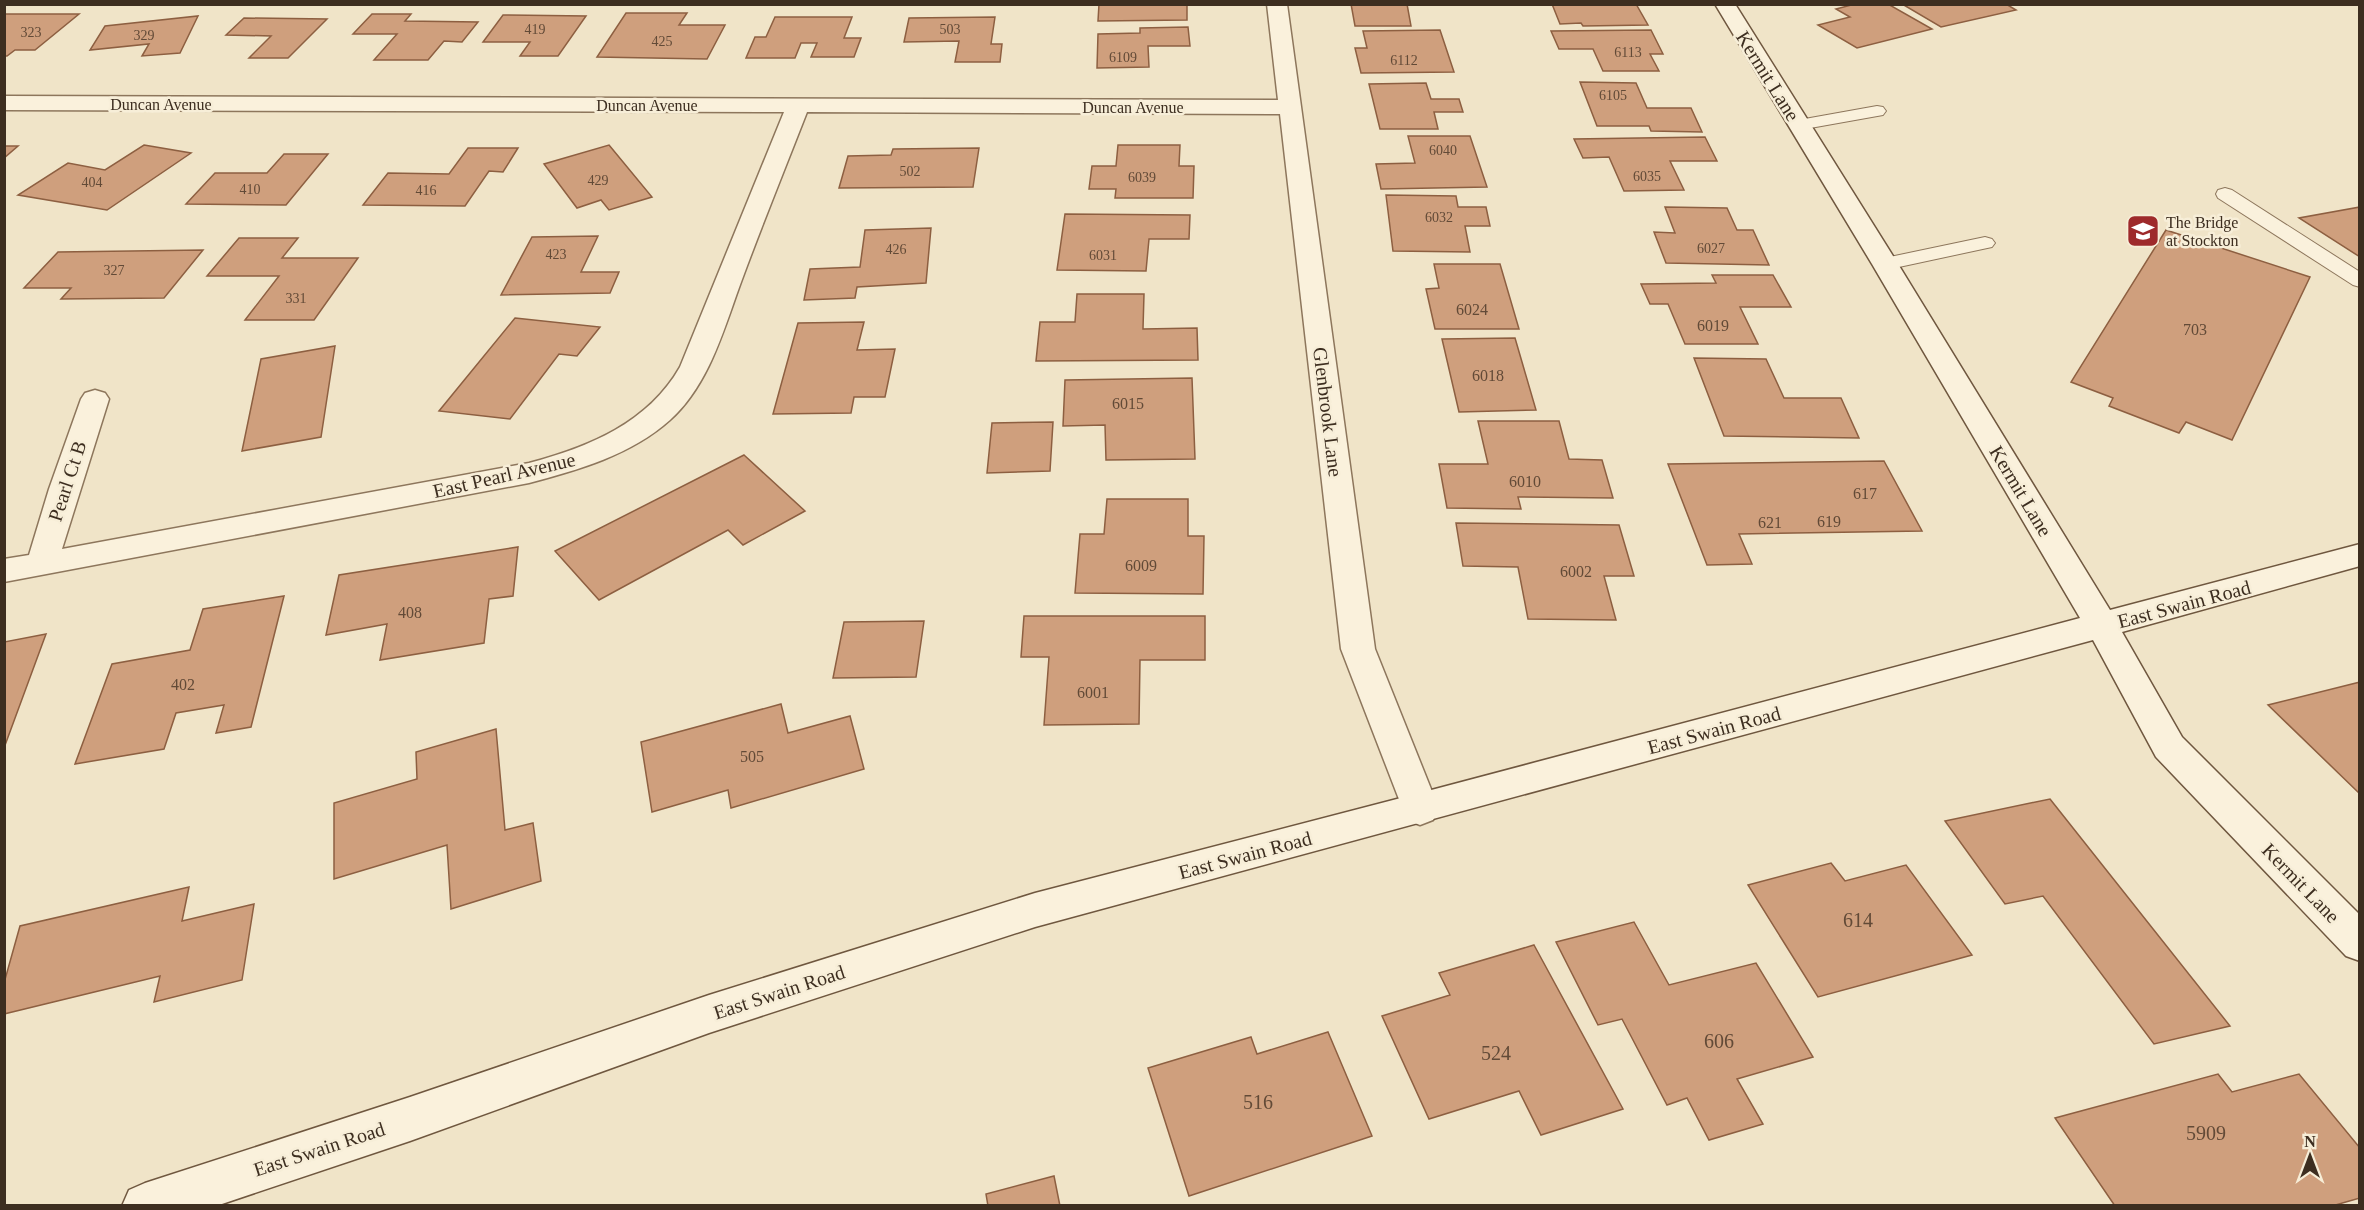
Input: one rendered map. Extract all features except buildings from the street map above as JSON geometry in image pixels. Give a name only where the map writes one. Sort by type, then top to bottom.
[{"type":"street","name":"Glenbrook Lane","points":[[1277,4],[1358,650],[1420,810]]},
{"type":"street","name":"Kermit Lane","points":[[1725,4],[1885,264],[2102,626],[2169,747],[2360,943]]},
{"type":"street","name":"Duncan Avenue","points":[[4,103],[1290,108]]},
{"type":"street","name":"East Pearl Avenue","points":[[4,571],[529,473],[564,464],[600,450],[633,432],[661,412],[681,390],[702,346],[798,106]]},
{"type":"street","name":"Pearl Ct B","points":[[42,564],[64,489],[95,399]]},
{"type":"street","name":"East Swain Road","points":[[145,1206],[410,1119],[709,1014],[1035,910],[1420,810],[2360,555]]},
{"type":"lane","points":[[1799,125],[1877,111]]},
{"type":"lane","points":[[2225,194],[2360,281]]},
{"type":"lane","points":[[1885,264],[1985,243]]},
{"type":"place","name":"The Bridge at Stockton","points":[[2143,231]]}]
